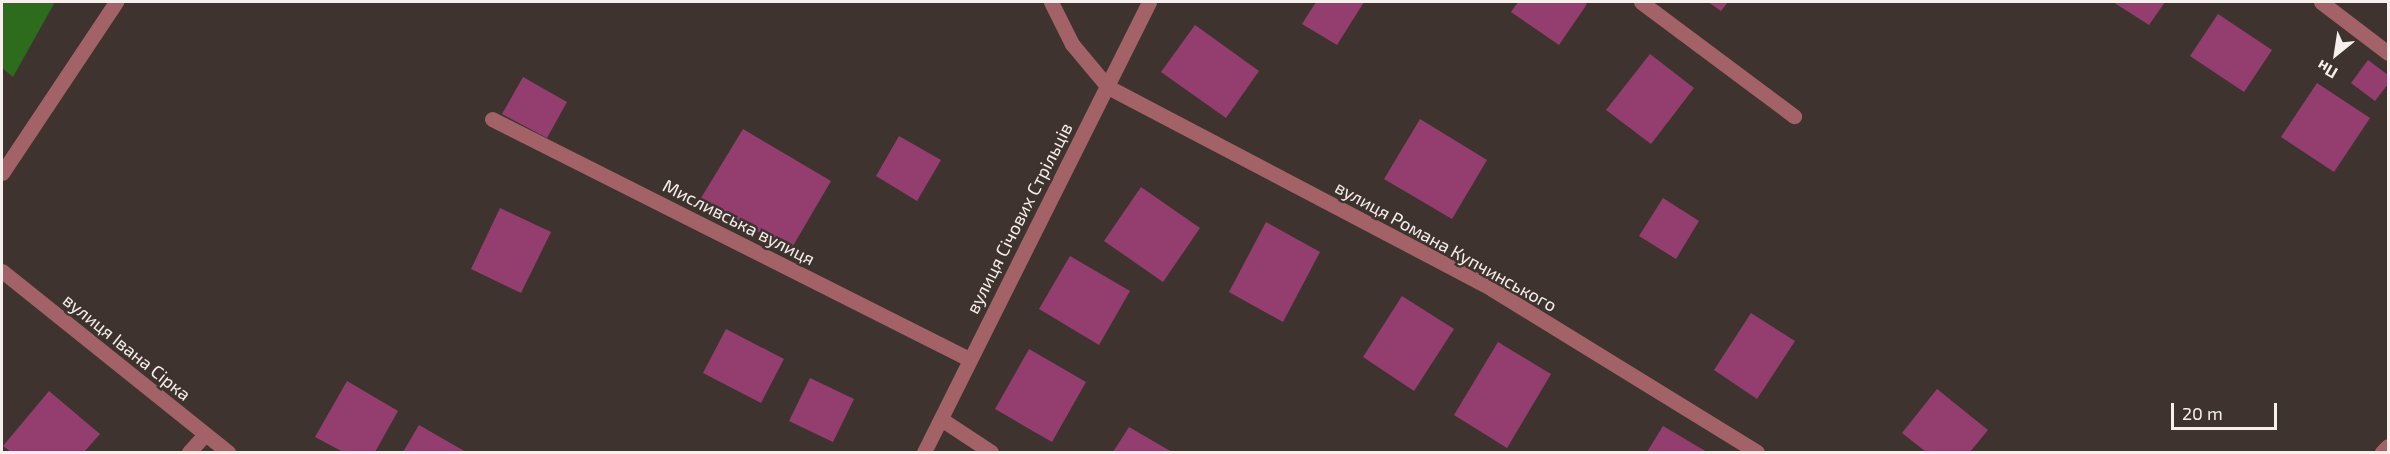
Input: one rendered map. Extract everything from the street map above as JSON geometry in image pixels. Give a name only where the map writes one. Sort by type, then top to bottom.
[{"type":"street","points":[[2,173],[116,2]]},
{"type":"street","points":[[1051,2],[1072,44],[1108,87]]},
{"type":"street","name":"вулиця Січових Стрільців","points":[[924,453],[1149,2]]},
{"type":"street","points":[[1641,2],[1794,116]]},
{"type":"street","points":[[2321,2],[2388,53]]},
{"type":"street","name":"вулиця Романа Купчинського","points":[[1108,87],[1492,289],[1757,453]]},
{"type":"street","name":"Мисливська вулиця","points":[[492,119],[969,359]]},
{"type":"street","name":"вулиця Івана Сірка","points":[[2,271],[228,453]]},
{"type":"street","points":[[941,419],[991,453]]},
{"type":"street","points":[[189,453],[205,434]]},
{"type":"street","points":[[2382,453],[2388,446]]},
{"type":"green space","points":[[2,2],[55,2],[13,77],[2,68]]},
{"type":"building","points":[[1316,2],[1364,2],[1337,45],[1302,24]]},
{"type":"building","points":[[1518,2],[1584,2],[1587,4],[1559,45],[1511,12]]},
{"type":"building","points":[[1708,2],[1728,2],[1721,11]]},
{"type":"building","points":[[2113,2],[2165,2],[2149,25]]},
{"type":"building","points":[[2218,14],[2272,50],[2244,92],[2190,56]]},
{"type":"building","points":[[1195,25],[1259,71],[1226,118],[1161,72]]},
{"type":"building","points":[[1650,54],[1694,88],[1651,144],[1606,110]]},
{"type":"building","points":[[2368,60],[2388,75],[2388,84],[2375,101],[2351,83]]},
{"type":"building","points":[[523,77],[567,102],[547,138],[502,114]]},
{"type":"building","points":[[2317,83],[2370,118],[2334,172],[2281,137]]},
{"type":"building","points":[[1420,119],[1487,160],[1452,219],[1384,179]]},
{"type":"building","points":[[743,129],[831,181],[790,251],[701,198]]},
{"type":"building","points":[[899,136],[941,160],[917,201],[876,176]]},
{"type":"building","points":[[1141,187],[1200,228],[1163,282],[1104,241]]},
{"type":"building","points":[[1663,198],[1699,221],[1676,259],[1639,236]]},
{"type":"building","points":[[500,208],[551,232],[521,293],[471,269]]},
{"type":"building","points":[[1266,222],[1320,252],[1283,322],[1229,292]]},
{"type":"building","points":[[1070,256],[1130,291],[1099,345],[1039,309]]},
{"type":"building","points":[[1402,296],[1454,329],[1414,391],[1363,357]]},
{"type":"building","points":[[1751,313],[1795,341],[1757,399],[1714,370]]},
{"type":"building","points":[[726,329],[784,359],[761,403],[703,373]]},
{"type":"building","points":[[1498,342],[1551,374],[1507,448],[1454,415]]},
{"type":"building","points":[[1029,349],[1086,382],[1052,442],[995,409]]},
{"type":"building","points":[[810,378],[854,399],[833,442],[789,421]]},
{"type":"building","points":[[347,381],[398,411],[375,452],[343,452],[315,437]]},
{"type":"building","points":[[1937,389],[1988,430],[1970,452],[1926,452],[1902,433]]},
{"type":"building","points":[[49,391],[100,434],[84,452],[11,452],[3,446]]},
{"type":"building","points":[[419,425],[466,452],[403,452]]},
{"type":"building","points":[[1663,426],[1707,452],[1647,452]]},
{"type":"building","points":[[1129,427],[1172,452],[1113,452]]}]
